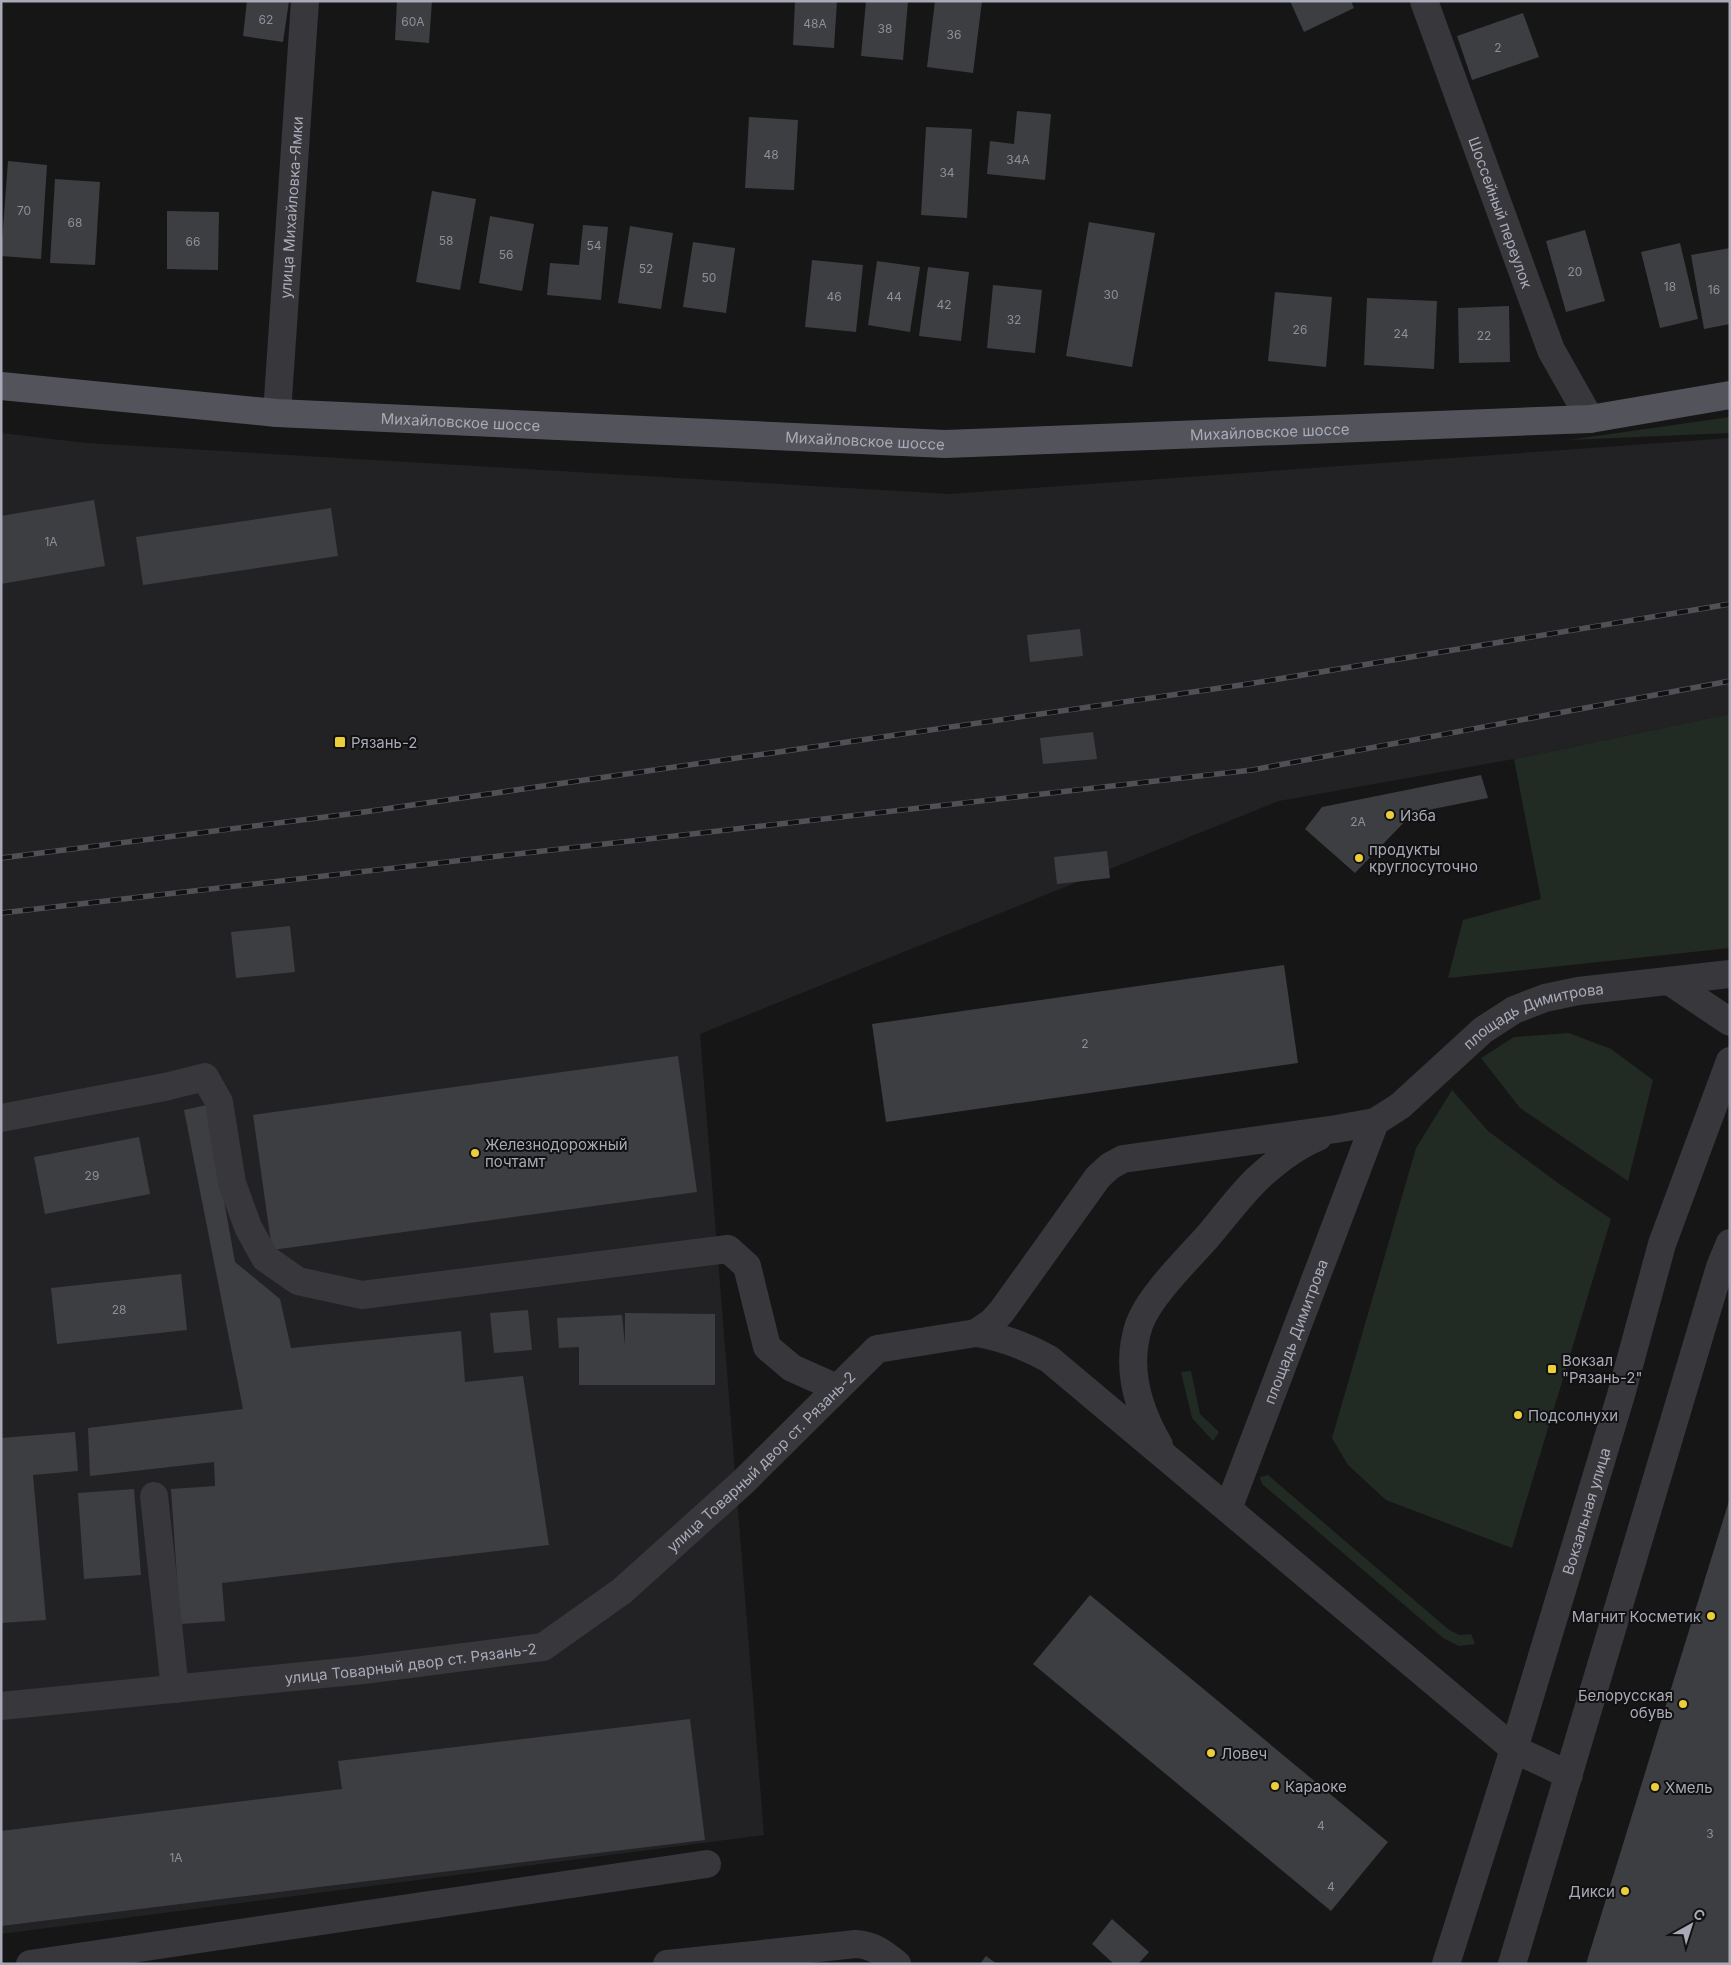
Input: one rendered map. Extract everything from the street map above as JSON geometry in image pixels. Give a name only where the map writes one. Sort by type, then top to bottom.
[{"type":"main road","name":"Михайловское шоссе","points":[[1,386],[276,413],[945,444],[1590,419],[1730,395]]},
{"type":"street","name":"улица Михайловка-Ямки","points":[[276,413],[305,1]]},
{"type":"street","name":"Шоссейный переулок","points":[[1424,1],[1551,350],[1590,419]]},
{"type":"street","name":"площадь Димитрова","points":[[1228,1509],[1375,1122],[1400,1106],[1483,1030],[1514,1010],[1545,998],[1578,991],[1730,974]]},
{"type":"street","points":[[1669,981],[1730,1022]]},
{"type":"street","name":"Вокзальная улица","points":[[1446,1964],[1514,1749],[1621,1395],[1662,1244],[1730,1061]]},
{"type":"street","points":[[1,1118],[165,1087],[205,1077],[219,1102],[232,1183],[248,1227],[265,1258],[298,1281],[362,1295],[728,1249],[747,1266],[767,1347],[792,1368],[837,1388]]},
{"type":"street","points":[[976,1333],[992,1322],[1002,1311],[1098,1177],[1110,1166],[1123,1159],[1375,1122]]},
{"type":"street","points":[[1165,1456],[1146,1422],[1134,1385],[1133,1350],[1139,1324],[1155,1297],[1256,1180],[1304,1143],[1336,1129]]},
{"type":"street","points":[[1512,1964],[1720,1267],[1730,1243]]},
{"type":"street","points":[[976,1333],[999,1336],[1025,1346],[1049,1359],[1514,1749],[1569,1775]]},
{"type":"street","name":"улица Товарный двор ст. Рязань-2","points":[[1,1706],[363,1670],[543,1647],[622,1591],[743,1482],[877,1349],[976,1333]]},
{"type":"street","points":[[154,1496],[175,1688]]},
{"type":"street","points":[[30,1964],[707,1864]]},
{"type":"street","points":[[667,1964],[856,1944],[869,1945],[882,1952],[897,1964]]},
{"type":"shaded area","points":[[1730,417],[1730,433],[1568,440]]},
{"type":"shaded area","points":[[1,433],[86,443],[950,494],[1730,438],[1730,714],[1514,759],[1279,801],[700,1034],[764,1835],[1,1934]]},
{"type":"shaded area","points":[[1730,714],[1730,948],[1448,978],[1463,920],[1541,899],[1514,759]]},
{"type":"shaded area","points":[[1569,1033],[1611,1049],[1653,1080],[1628,1181],[1520,1108],[1481,1058],[1514,1037]]},
{"type":"shaded area","points":[[1452,1090],[1488,1131],[1558,1183],[1611,1219],[1512,1548],[1386,1500],[1348,1465],[1332,1438],[1416,1148]]},
{"type":"shaded area","points":[[1191,1371],[1200,1414],[1219,1432],[1213,1441],[1192,1418],[1181,1372]]},
{"type":"shaded area","points":[[1268,1475],[1448,1629],[1459,1635],[1471,1634],[1475,1644],[1459,1646],[1443,1638],[1262,1484],[1260,1477]]},
{"type":"building","points":[[247,1],[289,1],[283,42],[243,36]]},
{"type":"building","points":[[397,1],[432,1],[429,43],[395,40]]},
{"type":"building","points":[[795,1],[837,1],[834,48],[793,45]]},
{"type":"building","points":[[866,1],[908,1],[903,60],[861,56]]},
{"type":"building","points":[[935,1],[982,1],[973,73],[927,67]]},
{"type":"building","points":[[1290,1],[1351,1],[1354,8],[1304,32]]},
{"type":"building","points":[[1523,13],[1539,57],[1472,80],[1457,36]]},
{"type":"building","points":[[1017,111],[1051,114],[1045,180],[987,174],[990,141],[1014,144]]},
{"type":"building","points":[[749,117],[798,120],[794,190],[745,188]]},
{"type":"building","points":[[926,127],[972,129],[967,218],[921,215]]},
{"type":"building","points":[[8,161],[47,165],[41,259],[1,256]]},
{"type":"building","points":[[55,179],[100,182],[95,265],[50,263]]},
{"type":"building","points":[[432,191],[476,199],[460,290],[416,282]]},
{"type":"building","points":[[167,211],[219,212],[218,270],[167,269]]},
{"type":"building","points":[[490,216],[534,224],[522,291],[479,283]]},
{"type":"building","points":[[1089,222],[1155,233],[1132,367],[1066,356]]},
{"type":"building","points":[[583,225],[608,227],[601,300],[547,295],[550,263],[579,265]]},
{"type":"building","points":[[630,226],[673,233],[661,309],[618,303]]},
{"type":"building","points":[[1585,230],[1605,301],[1566,312],[1546,241]]},
{"type":"building","points":[[693,242],[735,248],[726,313],[683,307]]},
{"type":"building","points":[[1680,243],[1698,319],[1660,328],[1641,252]]},
{"type":"building","points":[[1730,248],[1730,324],[1704,329],[1691,255]]},
{"type":"building","points":[[812,260],[863,265],[856,332],[805,327]]},
{"type":"building","points":[[877,261],[920,267],[910,332],[868,325]]},
{"type":"building","points":[[928,267],[969,272],[961,341],[919,336]]},
{"type":"building","points":[[993,285],[1042,290],[1035,353],[987,348]]},
{"type":"building","points":[[1275,292],[1332,297],[1326,367],[1268,361]]},
{"type":"building","points":[[1367,298],[1437,301],[1434,369],[1364,365]]},
{"type":"building","points":[[1509,306],[1510,362],[1459,363],[1458,308]]},
{"type":"building","points":[[94,500],[105,566],[1,584],[1,516]]},
{"type":"building","points":[[331,508],[338,556],[143,585],[136,537]]},
{"type":"building","points":[[1080,629],[1083,656],[1030,662],[1027,635]]},
{"type":"building","points":[[1093,732],[1097,759],[1043,764],[1040,738]]},
{"type":"building","points":[[1481,775],[1488,798],[1413,813],[1355,873],[1305,829],[1322,807]]},
{"type":"building","points":[[1107,851],[1110,878],[1057,884],[1054,857]]},
{"type":"building","points":[[290,926],[295,972],[236,978],[231,932]]},
{"type":"building","points":[[1284,965],[1298,1063],[886,1122],[872,1024]]},
{"type":"building","name":"Железнодорожный почтамт","points":[[678,1056],[697,1192],[272,1250],[253,1115]]},
{"type":"building","points":[[207,1105],[235,1262],[280,1299],[291,1348],[461,1331],[465,1382],[523,1376],[549,1545],[222,1583],[225,1621],[180,1624],[171,1489],[215,1486],[214,1462],[90,1476],[88,1428],[243,1409],[184,1110]]},
{"type":"building","points":[[139,1137],[150,1194],[45,1214],[34,1157]]},
{"type":"building","points":[[181,1274],[187,1330],[57,1344],[51,1288]]},
{"type":"building","points":[[528,1310],[532,1350],[494,1353],[490,1313]]},
{"type":"building","points":[[625,1313],[715,1314],[715,1385],[579,1385],[579,1347],[559,1348],[557,1318],[622,1315],[625,1345]]},
{"type":"building","points":[[75,1432],[78,1471],[33,1475],[46,1620],[1,1623],[1,1438]]},
{"type":"building","points":[[134,1489],[141,1575],[84,1579],[78,1493]]},
{"type":"building","points":[[1729,1501],[1730,1964],[1586,1964]]},
{"type":"building","name":"Ловеч","points":[[1090,1595],[1388,1842],[1331,1911],[1033,1664]]},
{"type":"building","points":[[690,1719],[705,1840],[1,1926],[1,1831],[342,1789],[338,1761]]},
{"type":"building","points":[[1112,1919],[1149,1952],[1138,1964],[1114,1964],[1092,1944]]},
{"type":"building","points":[[986,1956],[997,1964],[980,1964]]},
{"type":"railway","points":[[1,858],[357,813],[1248,684],[1730,604]]},
{"type":"railway","points":[[1,913],[1252,770],[1730,681]]},
{"type":"place","name":"Рязань-2","points":[[340,742]]},
{"type":"place","name":"Изба","points":[[1390,815]]},
{"type":"place","name":"продукты круглосуточно","points":[[1359,858]]},
{"type":"place","name":"Железнодорожный почтамт","points":[[475,1153]]},
{"type":"place","name":"Вокзал \"Рязань-2\"","points":[[1552,1369]]},
{"type":"place","name":"Подсолнухи","points":[[1518,1415]]},
{"type":"place","name":"Магнит Косметик","points":[[1711,1616]]},
{"type":"place","name":"Белорусская обувь","points":[[1683,1704]]},
{"type":"place","name":"Ловеч","points":[[1211,1753]]},
{"type":"place","name":"Караоке","points":[[1275,1786]]},
{"type":"place","name":"Хмель","points":[[1655,1787]]},
{"type":"place","name":"Дикси","points":[[1625,1891]]}]
